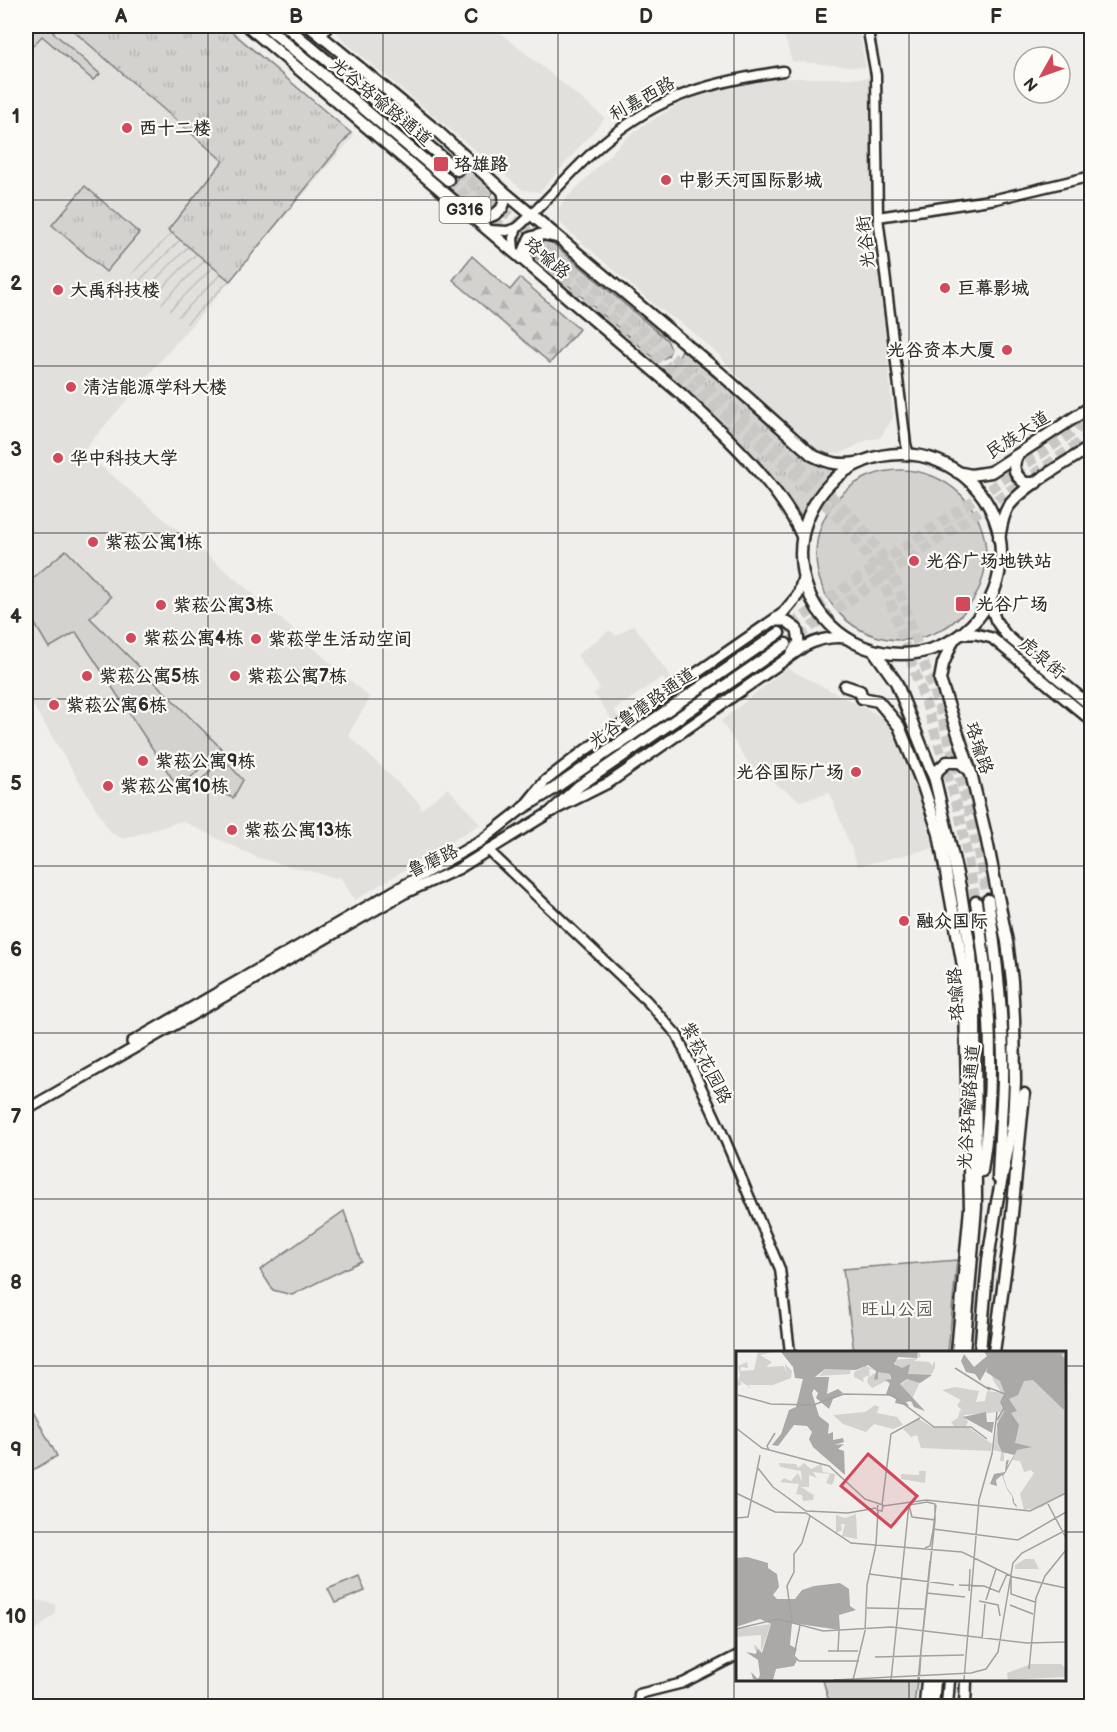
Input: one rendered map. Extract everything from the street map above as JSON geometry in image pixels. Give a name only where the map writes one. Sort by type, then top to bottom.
[{"type":"main road","name":"珞喻路","points":[[248,26],[514,251],[714,425],[777,494],[796,521],[802,536]]},
{"type":"main road","name":"光谷珞喻路通道","points":[[266,26],[448,180]]},
{"type":"main road","name":"光谷珞喻路通道","points":[[286,26],[457,170]]},
{"type":"main road","name":"珞喻路","points":[[309,26],[437,131],[503,190],[719,372],[812,455],[825,462],[838,465],[862,462]]},
{"type":"main road","points":[[321,36],[328,26]]},
{"type":"main road","points":[[473,217],[489,218],[498,213],[505,203],[506,197],[503,190]]},
{"type":"main road","points":[[530,265],[525,250],[531,238],[543,234],[560,238]]},
{"type":"main road","name":"民族大道","points":[[957,472],[971,475],[992,472],[1092,406]]},
{"type":"main road","points":[[999,539],[1007,510],[1019,496],[1092,446]]},
{"type":"main road","points":[[893,454],[909,455],[942,463],[957,472],[969,482],[984,501],[995,523],[999,539],[998,578],[989,602],[977,620],[957,637],[938,647],[906,654],[874,651],[834,629],[819,612],[803,578],[802,536],[817,499],[837,478],[862,462],[893,454]]},
{"type":"main road","points":[[1017,456],[1014,465],[1017,475],[1025,483],[1036,483]]},
{"type":"main road","name":"鲁磨路","points":[[26,1103],[481,841],[523,808],[545,781],[584,751],[772,622],[794,602],[803,578]]},
{"type":"main road","name":"虎泉街","points":[[989,602],[996,621],[1006,634],[1092,707]]},
{"type":"main road","points":[[772,622],[786,621],[797,629],[799,642],[791,655]]},
{"type":"main road","name":"光谷鲁磨路通道","points":[[523,808],[779,633]]},
{"type":"main road","name":"虎泉街","points":[[957,637],[985,635],[1092,721]]},
{"type":"main road","name":"珞瑜路","points":[[957,637],[943,664],[940,680],[970,773],[993,869],[1012,981],[1015,1042],[1013,1124],[997,1202]]},
{"type":"main road","name":"鲁磨路","points":[[26,1110],[404,894],[458,870],[552,811],[610,782],[791,655],[822,638],[847,638]]},
{"type":"main road","name":"光谷鲁磨路通道","points":[[552,811],[579,786],[786,644]]},
{"type":"main road","name":"珞喻路","points":[[874,651],[896,682],[935,780],[960,887],[971,954],[975,1010],[976,1207],[964,1351]]},
{"type":"main road","points":[[845,686],[860,691],[862,699],[878,701],[899,726],[939,834],[965,977],[968,999],[965,1005],[970,1208],[957,1351]]},
{"type":"main road","points":[[935,780],[939,768],[951,761],[964,764],[970,773]]},
{"type":"main road","name":"光谷珞喻路通道","points":[[988,900],[1002,1026],[1003,1080],[997,1202]]},
{"type":"main road","name":"光谷珞喻路通道","points":[[976,902],[988,990],[991,1038],[988,1126],[976,1207]]},
{"type":"main road","points":[[994,1351],[1009,1244],[1024,1094]]},
{"type":"main road","points":[[980,1351],[988,1260],[997,1202]]},
{"type":"main road","points":[[925,1707],[927,1681]]},
{"type":"main road","points":[[933,1707],[935,1681]]},
{"type":"main road","points":[[947,1707],[949,1681]]},
{"type":"main road","points":[[965,1707],[966,1681]]},
{"type":"street","name":"光谷街","points":[[867,26],[876,75],[878,217],[909,455]]},
{"type":"street","name":"利嘉西路","points":[[517,228],[605,141],[627,123],[654,107],[705,86],[783,71]]},
{"type":"street","points":[[878,217],[996,199],[1092,176]]},
{"type":"street","points":[[489,230],[507,231],[517,228]]},
{"type":"street","points":[[514,251],[513,238],[517,228]]},
{"type":"street","name":"紫菘花园路","points":[[489,851],[647,1001],[677,1035],[722,1130],[780,1269],[790,1351]]},
{"type":"street","points":[[638,1707],[639,1694],[683,1683],[736,1656]]},
{"type":"shaded area","name":"华中科技大学","points":[[26,26],[228,26],[354,136],[83,451],[246,588],[370,698],[348,735],[421,805],[420,810],[448,788],[480,824],[355,900],[339,876],[337,878],[258,858],[182,821],[124,839],[111,833],[26,694]]},
{"type":"shaded area","points":[[337,26],[492,26],[605,118],[540,192],[523,190],[345,42],[337,32]]},
{"type":"shaded area","points":[[781,26],[858,26],[866,68],[792,61]]},
{"type":"shaded area","points":[[766,78],[872,78],[874,216],[893,418],[880,438],[867,440],[841,453],[829,454],[817,451],[806,442],[766,407],[717,353],[681,323],[658,308],[566,229],[559,220],[558,210],[562,203],[625,139],[644,125],[681,103],[729,85]]},
{"type":"shaded area","points":[[168,230],[230,281],[190,327],[129,277]]},
{"type":"shaded area","points":[[634,625],[675,683],[668,686],[662,677],[614,710],[620,719],[614,723],[594,694],[600,688],[577,655],[610,630],[616,636]]},
{"type":"shaded area","points":[[787,668],[897,725],[934,848],[858,866],[830,793],[801,801],[751,767],[721,721]]},
{"type":"shaded area","points":[[26,1598],[55,1604],[55,1614],[26,1638]]},
{"type":"green space","points":[[26,26],[46,26],[100,74],[93,80],[42,36],[29,50],[26,47]]},
{"type":"green space","points":[[68,26],[225,26],[351,133],[230,281],[168,230],[223,161]]},
{"type":"green space","points":[[467,167],[495,190],[477,212],[449,188]]},
{"type":"green space","points":[[85,186],[139,233],[106,272],[52,225]]},
{"type":"green space","points":[[540,239],[550,241],[667,340],[671,349],[668,356],[663,359],[653,357],[536,258],[532,252],[533,245]]},
{"type":"green space","points":[[472,256],[510,290],[520,278],[579,329],[550,363],[453,280]]},
{"type":"green space","points":[[682,350],[814,462],[829,469],[841,470],[819,492],[803,519],[787,496],[736,440],[663,370],[676,363]]},
{"type":"green space","points":[[901,470],[918,471],[934,476],[949,484],[961,495],[972,507],[980,522],[985,538],[985,572],[980,588],[972,603],[961,615],[949,626],[934,634],[918,639],[901,640],[884,639],[868,634],[853,626],[841,615],[830,603],[822,588],[817,572],[816,555],[817,538],[822,522],[830,507],[841,495],[853,484],[868,476],[884,471]]},
{"type":"green space","points":[[66,550],[111,597],[90,618],[221,748],[179,789],[76,632],[49,648],[26,609],[26,584]]},
{"type":"green space","points":[[223,758],[243,780],[233,798],[198,783]]},
{"type":"green space","points":[[344,1211],[361,1261],[292,1295],[273,1290],[260,1270]]},
{"type":"green space","name":"旺山公园","points":[[957,1260],[948,1351],[854,1351],[843,1269]]},
{"type":"green space","points":[[31,1408],[57,1456],[35,1469],[30,1468],[26,1459],[26,1411]]},
{"type":"green space","points":[[359,1576],[365,1591],[335,1603],[328,1589]]},
{"type":"green space","points":[[823,1681],[917,1681],[914,1706],[830,1706]]},
{"type":"tunnel","points":[[457,170],[816,480],[861,526],[881,554],[898,586],[940,711],[969,810],[988,900]]},
{"type":"tunnel","points":[[448,180],[794,474],[845,524],[876,569],[886,589],[929,713],[959,812],[976,902]]},
{"type":"tunnel","points":[[779,633],[1092,419]]},
{"type":"tunnel","points":[[786,644],[1092,434]]},
{"type":"place","name":"西十二楼","points":[[127,128]]},
{"type":"place","name":"珞雄路","points":[[441,164]]},
{"type":"place","name":"中影天河国际影城","points":[[666,180]]},
{"type":"place","name":"巨幕影城","points":[[945,288]]},
{"type":"place","name":"大禹科技楼","points":[[58,290]]},
{"type":"place","name":"光谷资本大厦","points":[[1007,350]]},
{"type":"place","name":"清洁能源学科大楼","points":[[71,387]]},
{"type":"place","name":"华中科技大学","points":[[58,458]]},
{"type":"place","name":"紫菘公寓1栋","points":[[93,542]]},
{"type":"place","name":"光谷广场地铁站","points":[[914,561]]},
{"type":"place","name":"光谷广场","points":[[963,604]]},
{"type":"place","name":"紫菘公寓3栋","points":[[161,605]]},
{"type":"place","name":"紫菘公寓4栋","points":[[131,638]]},
{"type":"place","name":"紫菘学生活动空间","points":[[256,639]]},
{"type":"place","name":"紫菘公寓5栋","points":[[87,676]]},
{"type":"place","name":"紫菘公寓7栋","points":[[235,676]]},
{"type":"place","name":"紫菘公寓6栋","points":[[54,705]]},
{"type":"place","name":"紫菘公寓9栋","points":[[143,761]]},
{"type":"place","name":"光谷国际广场","points":[[856,772]]},
{"type":"place","name":"紫菘公寓10栋","points":[[108,786]]},
{"type":"place","name":"紫菘公寓13栋","points":[[232,830]]},
{"type":"place","name":"融众国际","points":[[904,921]]}]
